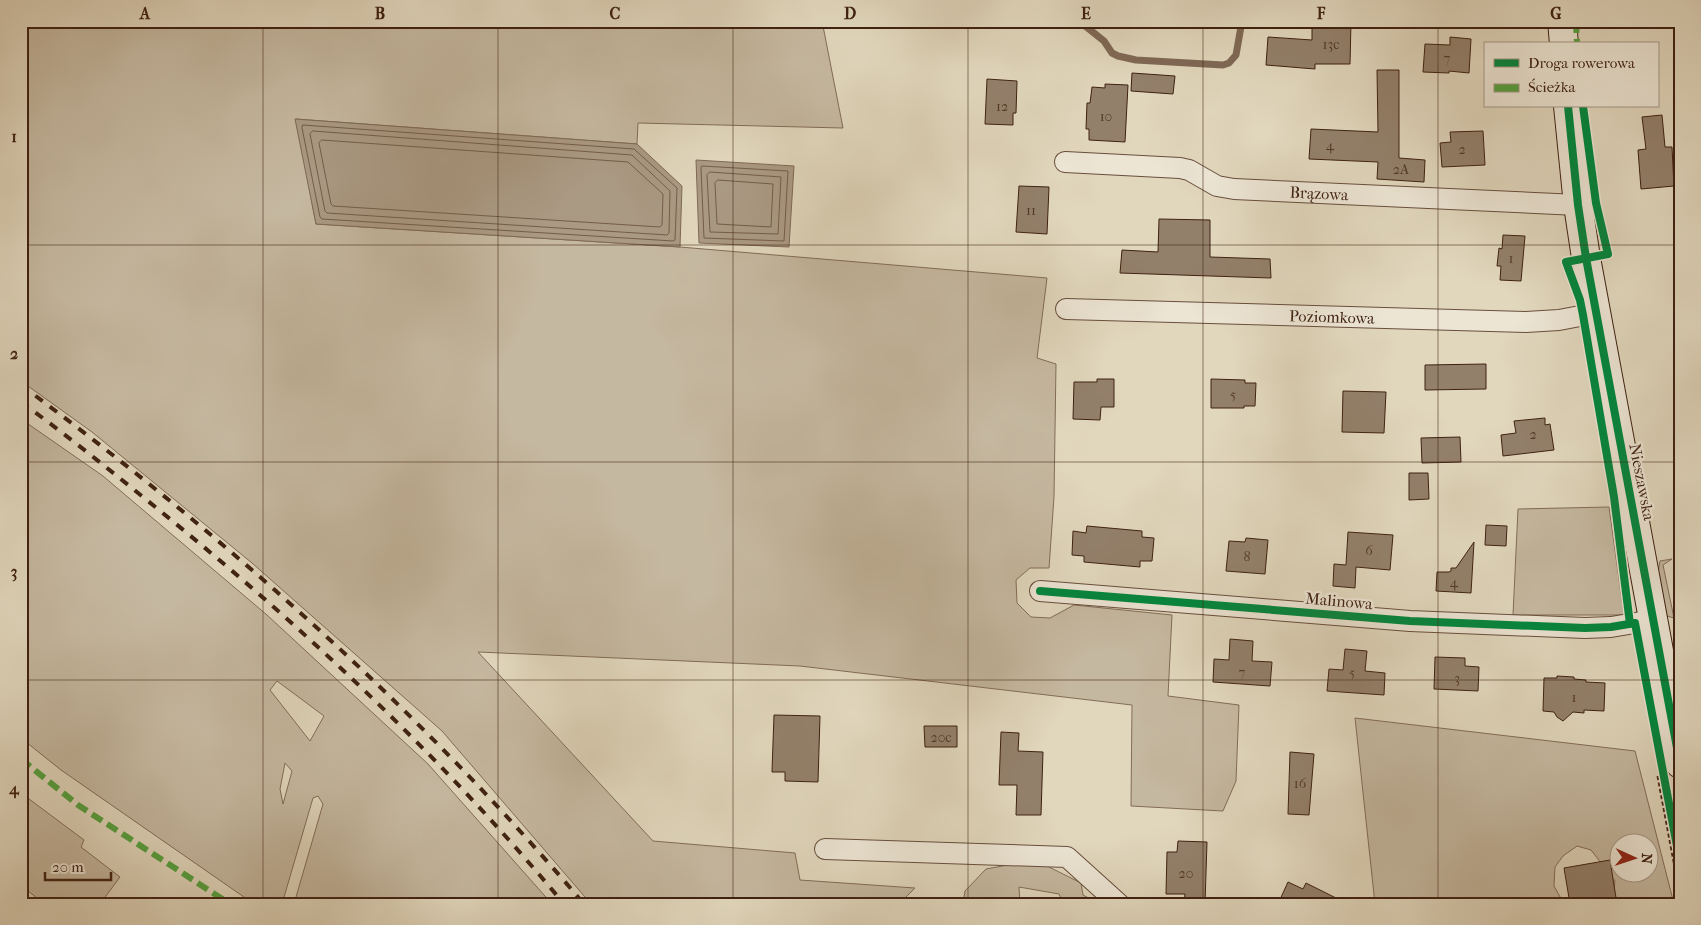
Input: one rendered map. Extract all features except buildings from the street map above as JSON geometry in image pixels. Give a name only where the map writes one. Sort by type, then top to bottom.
[{"type":"main road","points":[[1562,21],[1564,42]]},
{"type":"main road","name":"Nieszawska","points":[[1568,108],[1578,205],[1653,620],[1671,767]]},
{"type":"street","name":"Brązowa","points":[[1065,162],[1180,168],[1189,170],[1217,186],[1234,189],[1578,205]]},
{"type":"street","name":"Poziomkowa","points":[[1066,309],[1526,322],[1559,320],[1596,313]]},
{"type":"street","name":"Malinowa","points":[[1040,591],[1410,621],[1586,628],[1611,627],[1653,620]]},
{"type":"street","points":[[825,849],[1067,857],[1119,904]]},
{"type":"path","points":[[1671,767],[1680,862]]},
{"type":"shaded area","points":[[21,21],[822,21],[843,128],[638,123],[637,144],[296,119],[316,224],[680,247],[1047,278],[1037,358],[1056,364],[1054,497],[1049,568],[1030,568],[1016,580],[1017,603],[1031,617],[1050,618],[1074,605],[1172,615],[1168,696],[1239,705],[1236,781],[1223,811],[1131,806],[1132,705],[800,666],[478,652],[653,841],[795,853],[800,880],[915,888],[899,904],[591,904],[442,731],[252,563],[92,432],[21,381]]},
{"type":"shaded area","points":[[21,419],[103,476],[267,615],[428,764],[552,904],[294,904],[323,804],[318,796],[313,798],[282,904],[254,904],[61,770],[21,738]],"holes":[[[277,681],[324,716],[310,741],[270,690]],[[285,763],[292,771],[283,804],[280,789]]]},
{"type":"shaded area","points":[[1609,507],[1624,615],[1513,615],[1518,509]]},
{"type":"shaded area","points":[[1672,559],[1663,565],[1674,618],[1667,616],[1664,610],[1658,582],[1660,561]]},
{"type":"shaded area","points":[[1355,718],[1635,751],[1656,832],[1608,832],[1608,872],[1591,850],[1577,846],[1563,856],[1555,867],[1554,886],[1564,904],[1375,904]]},
{"type":"shaded area","points":[[21,793],[84,840],[81,847],[120,877],[100,904],[44,904],[21,885]]},
{"type":"shaded area","points":[[1658,841],[1674,904],[1612,904],[1615,882],[1658,882]]},
{"type":"shaded area","points":[[1035,860],[1081,883],[1083,895],[1100,904],[1064,904],[1059,894],[1019,887],[1020,904],[963,904],[965,891],[986,869]]},
{"type":"water","points":[[295,119],[637,144],[682,186],[680,247],[316,224]]},
{"type":"water","points":[[696,160],[794,166],[789,247],[699,243]]},
{"type":"waterway","points":[[1079,21],[1104,41],[1112,53],[1118,56],[1136,60],[1223,65],[1229,63],[1236,55],[1242,21]]},
{"type":"railway","points":[[21,385],[172,503],[318,628],[455,762],[521,832],[584,904]]},
{"type":"railway","points":[[21,402],[170,519],[275,608],[326,655],[376,702],[473,801],[564,904]]},
{"type":"marked path","points":[[1576,21],[1577,42]]},
{"type":"marked path","points":[[21,759],[78,805],[230,904]]},
{"type":"cycle path","points":[[1568,108],[1578,205],[1586,258],[1680,764]]},
{"type":"cycle path","points":[[1583,108],[1596,203],[1608,254],[1566,262],[1580,300],[1583,315],[1614,497],[1630,624]]},
{"type":"cycle path","points":[[1040,591],[1410,621],[1585,628],[1611,627],[1635,623],[1680,862]]}]
